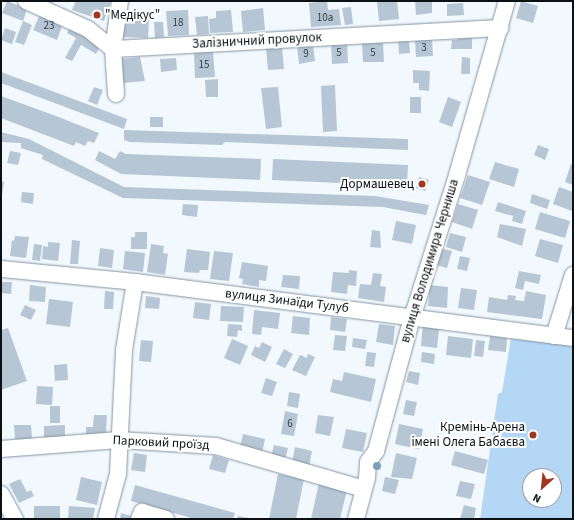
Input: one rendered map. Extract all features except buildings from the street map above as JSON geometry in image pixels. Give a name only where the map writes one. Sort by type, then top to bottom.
[{"type":"street","points":[[26,1],[88,29],[113,49]]},
{"type":"street","points":[[116,94],[113,49],[120,1]]},
{"type":"street","name":"вулиця Володимира Черниша","points":[[356,519],[364,489],[368,462],[376,450],[412,318],[507,1]]},
{"type":"street","name":"Залізничний провулок","points":[[113,49],[500,28]]},
{"type":"street","name":"вулиця Зинаїди Тулуб","points":[[1,269],[135,282],[573,338]]},
{"type":"street","points":[[554,336],[573,275]]},
{"type":"street","points":[[106,519],[118,474],[124,350],[135,282]]},
{"type":"street","name":"Парковий проїзд","points":[[1,448],[119,440],[216,446],[364,489]]},
{"type":"street","points":[[1,494],[15,519]]},
{"type":"street","points":[[139,519],[142,512],[166,519]]},
{"type":"shaded area","name":"Кремінь-Арена імені Олега Бабаєва","points":[[511,338],[573,345],[573,519],[480,519],[498,394],[502,392]]},
{"type":"place","name":"\"Медікус\"","points":[[97,15]]},
{"type":"place","name":"Дормашевец","points":[[422,184]]},
{"type":"place","name":"Кремінь-Арена імені Олега Бабаєва","points":[[533,435]]}]
